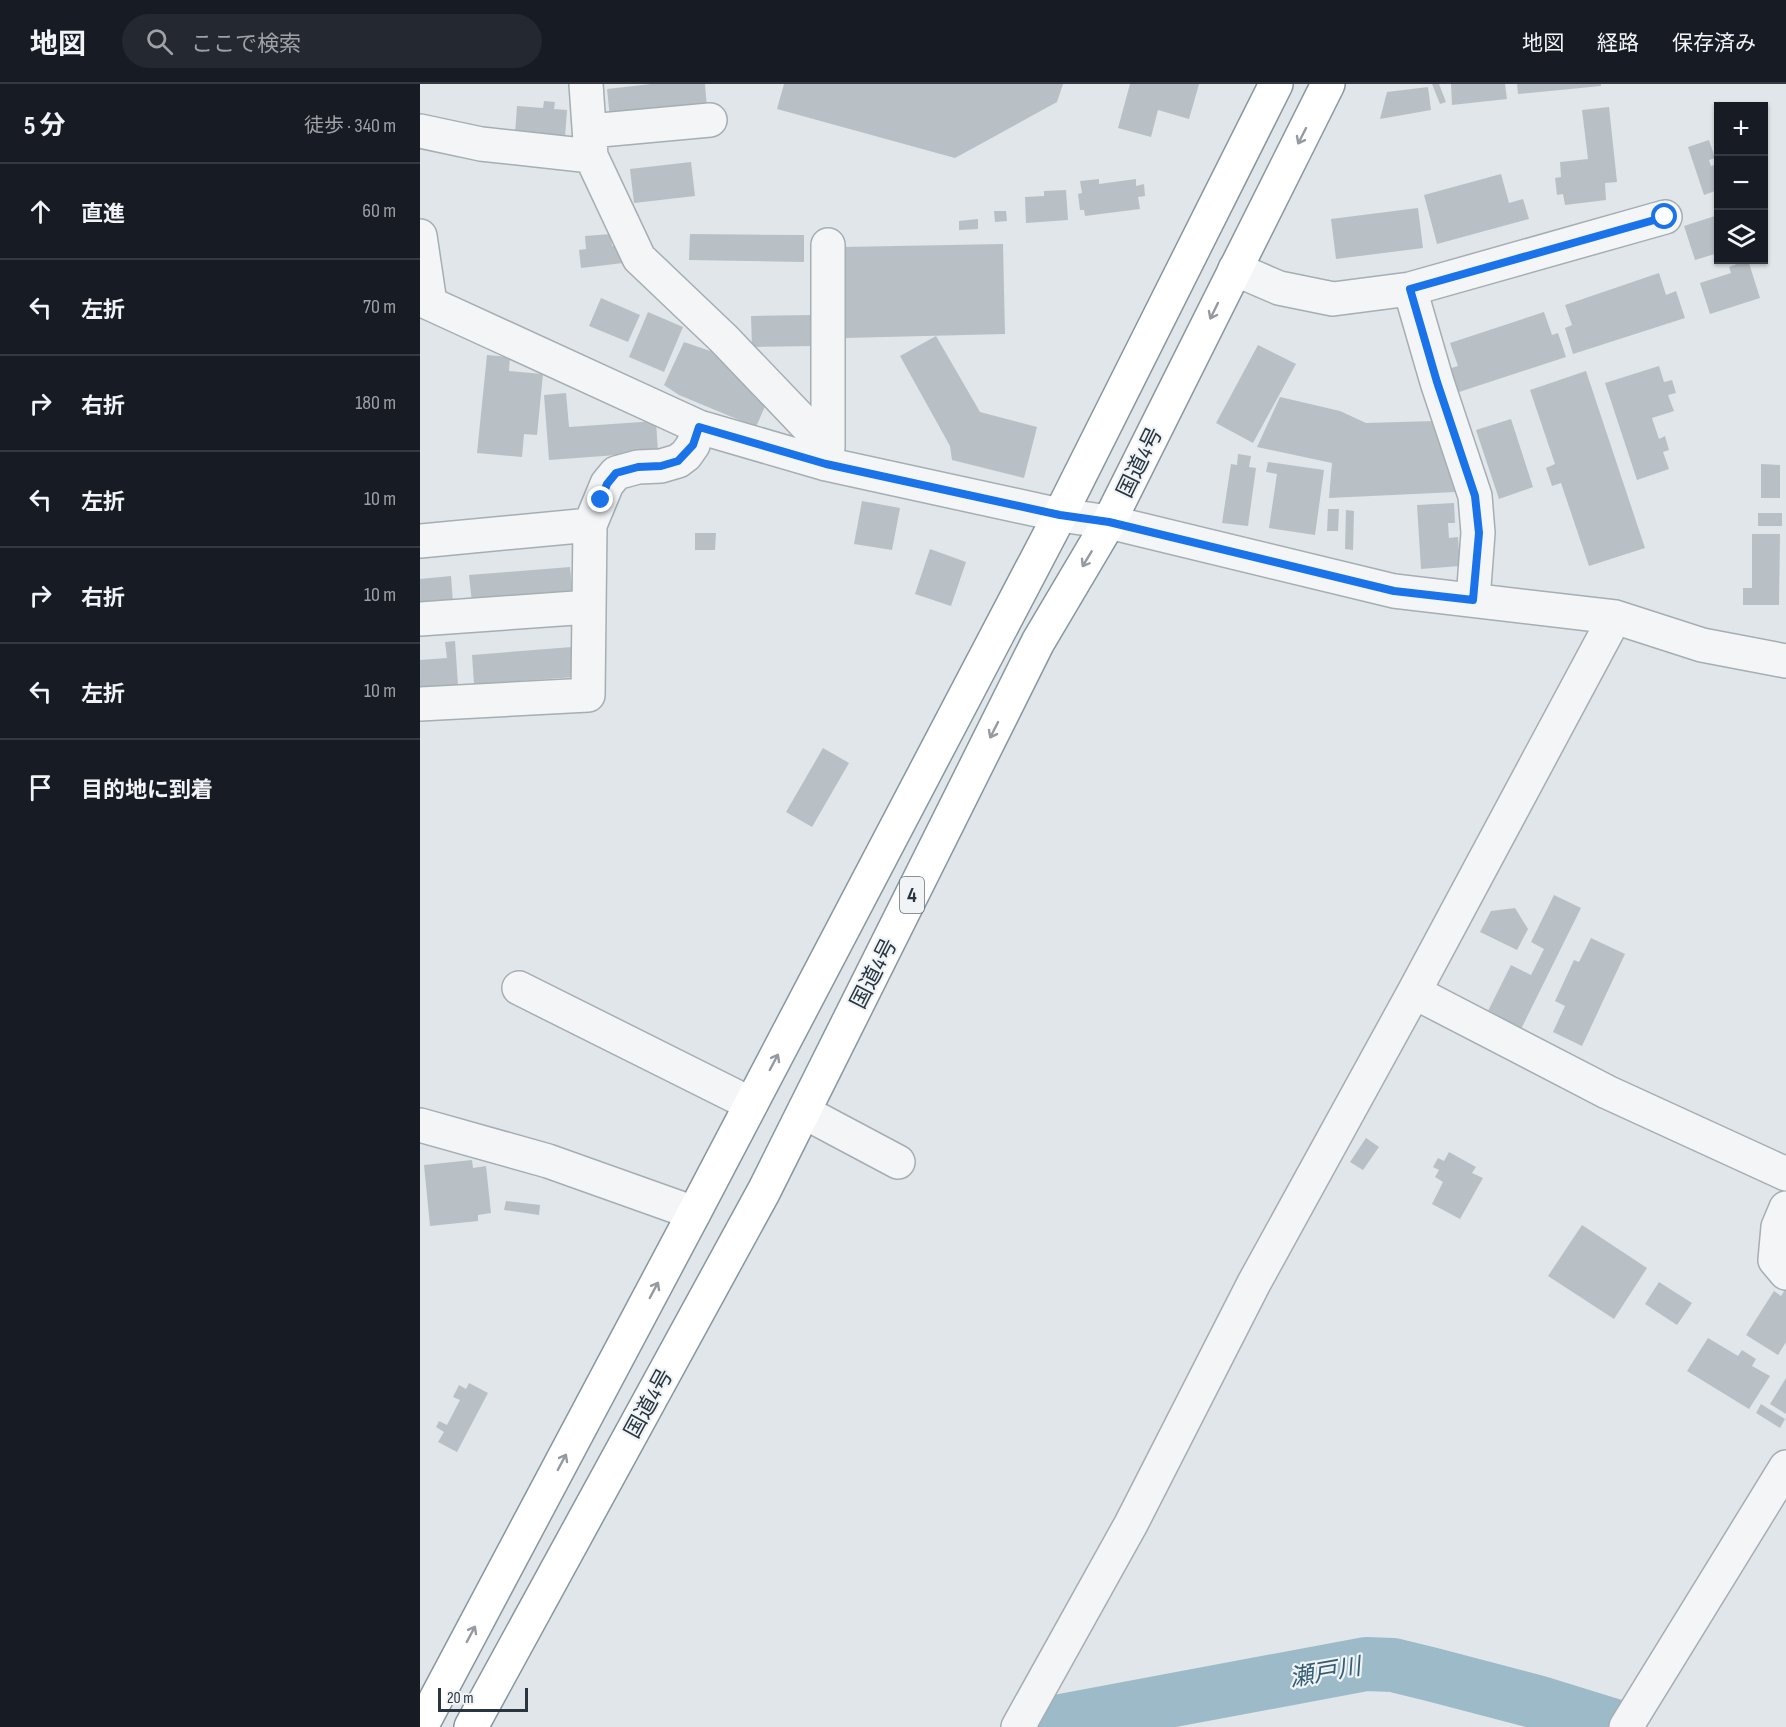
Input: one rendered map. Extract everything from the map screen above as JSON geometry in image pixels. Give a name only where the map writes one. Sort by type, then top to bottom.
[{"type":"highway","name":"国道4号","points":[[421,1727],[1060,515],[1276,84]]},
{"type":"highway","name":"国道4号","points":[[478,1714],[759,1201],[1038,642],[1109,522],[1328,84]]},
{"type":"street","points":[[586,84],[590,144],[639,258],[724,339],[811,430],[826,464]]},
{"type":"street","points":[[420,131],[481,144],[590,144],[710,120]]},
{"type":"street","points":[[1235,269],[1279,288],[1333,299],[1410,289],[1665,217]]},
{"type":"street","points":[[420,236],[425,301],[699,427],[826,464],[1060,515],[1109,522],[1394,591],[1615,617],[1702,645],[1786,660]]},
{"type":"street","points":[[826,464],[828,447],[828,245]]},
{"type":"street","points":[[1410,289],[1437,382],[1475,496],[1479,533],[1473,600]]},
{"type":"street","points":[[420,704],[588,695],[590,525],[607,484],[616,473],[678,461],[693,445],[699,427]]},
{"type":"street","points":[[420,541],[590,525]]},
{"type":"street","points":[[420,619],[589,607]]},
{"type":"street","points":[[1018,1727],[1131,1524],[1254,1283],[1414,992],[1615,617]]},
{"type":"street","points":[[519,988],[751,1104]]},
{"type":"street","points":[[1414,992],[1607,1092],[1786,1174]]},
{"type":"street","points":[[804,1112],[898,1162]]},
{"type":"street","points":[[420,1125],[548,1161],[694,1213]]},
{"type":"street","points":[[1786,1208],[1778,1227],[1775,1260],[1786,1273]]},
{"type":"street","points":[[1633,1716],[1786,1467]]},
{"type":"building","points":[[651,84],[705,84],[707,108],[610,118],[607,89]]},
{"type":"building","points":[[784,84],[1063,84],[1057,102],[955,158],[777,109]]},
{"type":"building","points":[[1130,84],[1199,84],[1189,119],[1158,110],[1151,137],[1118,128]]},
{"type":"building","points":[[1432,84],[1439,84],[1446,102],[1440,104]]},
{"type":"building","points":[[1451,84],[1505,84],[1507,99],[1452,105]]},
{"type":"building","points":[[1517,84],[1601,84],[1601,86],[1518,94]]},
{"type":"building","points":[[1428,87],[1431,110],[1380,119],[1387,92]]},
{"type":"building","points":[[544,101],[555,102],[554,109],[567,110],[565,137],[515,134],[517,106],[543,108]]},
{"type":"building","points":[[1609,107],[1617,182],[1605,183],[1606,200],[1565,205],[1563,194],[1557,195],[1555,178],[1561,177],[1560,162],[1588,159],[1582,110]]},
{"type":"building","points":[[1709,140],[1714,155],[1714,158],[1709,160],[1711,166],[1714,165],[1714,191],[1704,195],[1688,147]]},
{"type":"building","points":[[691,162],[695,196],[634,203],[630,169]]},
{"type":"building","points":[[1501,174],[1509,203],[1523,199],[1529,219],[1437,244],[1424,195]]},
{"type":"building","points":[[1099,179],[1099,184],[1136,179],[1136,186],[1144,184],[1145,196],[1138,197],[1140,209],[1085,216],[1084,210],[1080,210],[1078,194],[1082,193],[1080,181]]},
{"type":"building","points":[[1066,190],[1068,220],[1026,223],[1025,197],[1044,196],[1044,191]]},
{"type":"building","points":[[1418,208],[1423,248],[1336,259],[1331,219]]},
{"type":"building","points":[[994,211],[1006,211],[1007,221],[995,222]]},
{"type":"building","points":[[1714,216],[1714,254],[1695,260],[1684,226]]},
{"type":"building","points":[[978,219],[978,229],[959,230],[959,221]]},
{"type":"building","points":[[611,234],[612,246],[620,245],[623,263],[581,268],[579,250],[586,249],[585,236]]},
{"type":"building","points":[[690,234],[804,235],[804,262],[689,260]]},
{"type":"building","points":[[1003,244],[1005,334],[845,338],[843,247]]},
{"type":"building","points":[[1749,264],[1760,298],[1710,314],[1700,283],[1731,273],[1729,267]]},
{"type":"building","points":[[1659,273],[1666,295],[1676,291],[1685,318],[1573,354],[1565,328],[1572,325],[1565,305]]},
{"type":"building","points":[[601,298],[640,315],[628,342],[589,326]]},
{"type":"building","points":[[648,312],[683,327],[664,372],[629,357]]},
{"type":"building","points":[[1544,312],[1552,335],[1558,333],[1566,357],[1456,393],[1448,369],[1458,366],[1450,343]]},
{"type":"building","points":[[813,315],[814,346],[752,347],[751,316]]},
{"type":"building","points":[[936,336],[980,412],[1037,427],[1024,478],[952,460],[950,446],[900,356]]},
{"type":"building","points":[[684,342],[722,355],[766,404],[756,427],[679,395],[664,385]]},
{"type":"building","points":[[1258,345],[1296,364],[1253,443],[1216,423]]},
{"type":"building","points":[[487,355],[510,357],[509,371],[543,374],[537,435],[524,434],[522,457],[477,453]]},
{"type":"building","points":[[1659,366],[1664,382],[1672,380],[1676,393],[1668,395],[1674,411],[1652,418],[1659,439],[1665,436],[1669,450],[1663,452],[1669,469],[1637,480],[1605,383]]},
{"type":"building","points":[[1586,371],[1645,548],[1589,566],[1561,483],[1552,486],[1546,468],[1555,464],[1530,390]]},
{"type":"building","points":[[566,393],[569,427],[656,421],[658,452],[549,460],[544,395]]},
{"type":"building","points":[[1280,397],[1340,411],[1366,423],[1435,421],[1456,492],[1329,498],[1332,463],[1257,447]]},
{"type":"building","points":[[1511,419],[1533,487],[1499,499],[1476,430]]},
{"type":"building","points":[[1238,454],[1251,456],[1249,467],[1256,468],[1248,526],[1222,523],[1231,464],[1237,465]]},
{"type":"building","points":[[1268,462],[1324,470],[1315,535],[1269,528],[1277,474],[1266,472]]},
{"type":"building","points":[[1761,464],[1780,465],[1780,498],[1761,498]]},
{"type":"building","points":[[862,501],[900,508],[892,550],[854,544]]},
{"type":"building","points":[[1454,503],[1455,523],[1448,523],[1449,538],[1458,537],[1460,566],[1421,569],[1417,505]]},
{"type":"building","points":[[1328,509],[1339,509],[1338,531],[1327,531]]},
{"type":"building","points":[[1346,510],[1354,511],[1353,550],[1345,549]]},
{"type":"building","points":[[1758,513],[1782,513],[1782,526],[1758,526]]},
{"type":"building","points":[[695,533],[716,533],[715,550],[695,550]]},
{"type":"building","points":[[1752,534],[1780,534],[1779,605],[1743,605],[1743,588],[1752,588]]},
{"type":"building","points":[[930,549],[966,562],[951,606],[915,594]]},
{"type":"building","points":[[570,567],[573,595],[472,603],[469,575]]},
{"type":"building","points":[[451,576],[453,603],[420,606],[420,579]]},
{"type":"building","points":[[455,641],[458,685],[420,688],[420,660],[447,658],[445,642]]},
{"type":"building","points":[[572,647],[575,677],[474,684],[472,655]]},
{"type":"building","points":[[823,748],[849,763],[812,827],[786,812]]},
{"type":"building","points":[[1554,895],[1581,908],[1520,1031],[1486,1015],[1511,965],[1531,975],[1544,949],[1531,942]]},
{"type":"building","points":[[1515,908],[1528,929],[1517,950],[1480,932],[1491,911]]},
{"type":"building","points":[[1591,938],[1625,954],[1582,1046],[1553,1032],[1565,1006],[1555,1001],[1574,960],[1579,962]]},
{"type":"building","points":[[1366,1138],[1379,1147],[1363,1170],[1350,1162]]},
{"type":"building","points":[[1449,1152],[1476,1167],[1472,1173],[1483,1178],[1460,1219],[1432,1204],[1443,1182],[1435,1177],[1439,1170],[1433,1167],[1438,1158],[1444,1161]]},
{"type":"building","points":[[472,1160],[473,1168],[486,1166],[491,1213],[478,1215],[478,1221],[430,1226],[424,1165]]},
{"type":"building","points":[[506,1201],[540,1205],[539,1215],[504,1210]]},
{"type":"building","points":[[1582,1225],[1647,1268],[1614,1319],[1548,1276]]},
{"type":"building","points":[[1659,1282],[1692,1303],[1677,1325],[1645,1304]]},
{"type":"building","points":[[1786,1288],[1786,1342],[1778,1355],[1746,1335],[1774,1291],[1781,1296]]},
{"type":"building","points":[[1708,1338],[1738,1356],[1742,1350],[1756,1359],[1752,1366],[1770,1376],[1749,1409],[1687,1371]]},
{"type":"building","points":[[1786,1378],[1786,1414],[1770,1404]]},
{"type":"building","points":[[469,1383],[488,1393],[457,1452],[438,1442],[444,1432],[436,1427],[439,1421],[447,1425],[460,1400],[453,1397],[459,1385],[466,1389]]},
{"type":"building","points":[[1761,1404],[1785,1419],[1780,1428],[1756,1413]]},
{"type":"waterway","name":"瀬戸川","points":[[1029,1727],[1366,1664],[1393,1665],[1430,1674],[1537,1702],[1618,1727]]},
{"type":"route","points":[[601,500],[607,484],[616,473],[678,461],[693,445],[699,427],[826,464],[1060,515],[1109,522],[1394,591],[1473,600],[1479,533],[1475,496],[1437,382],[1410,289],[1665,217]]}]
